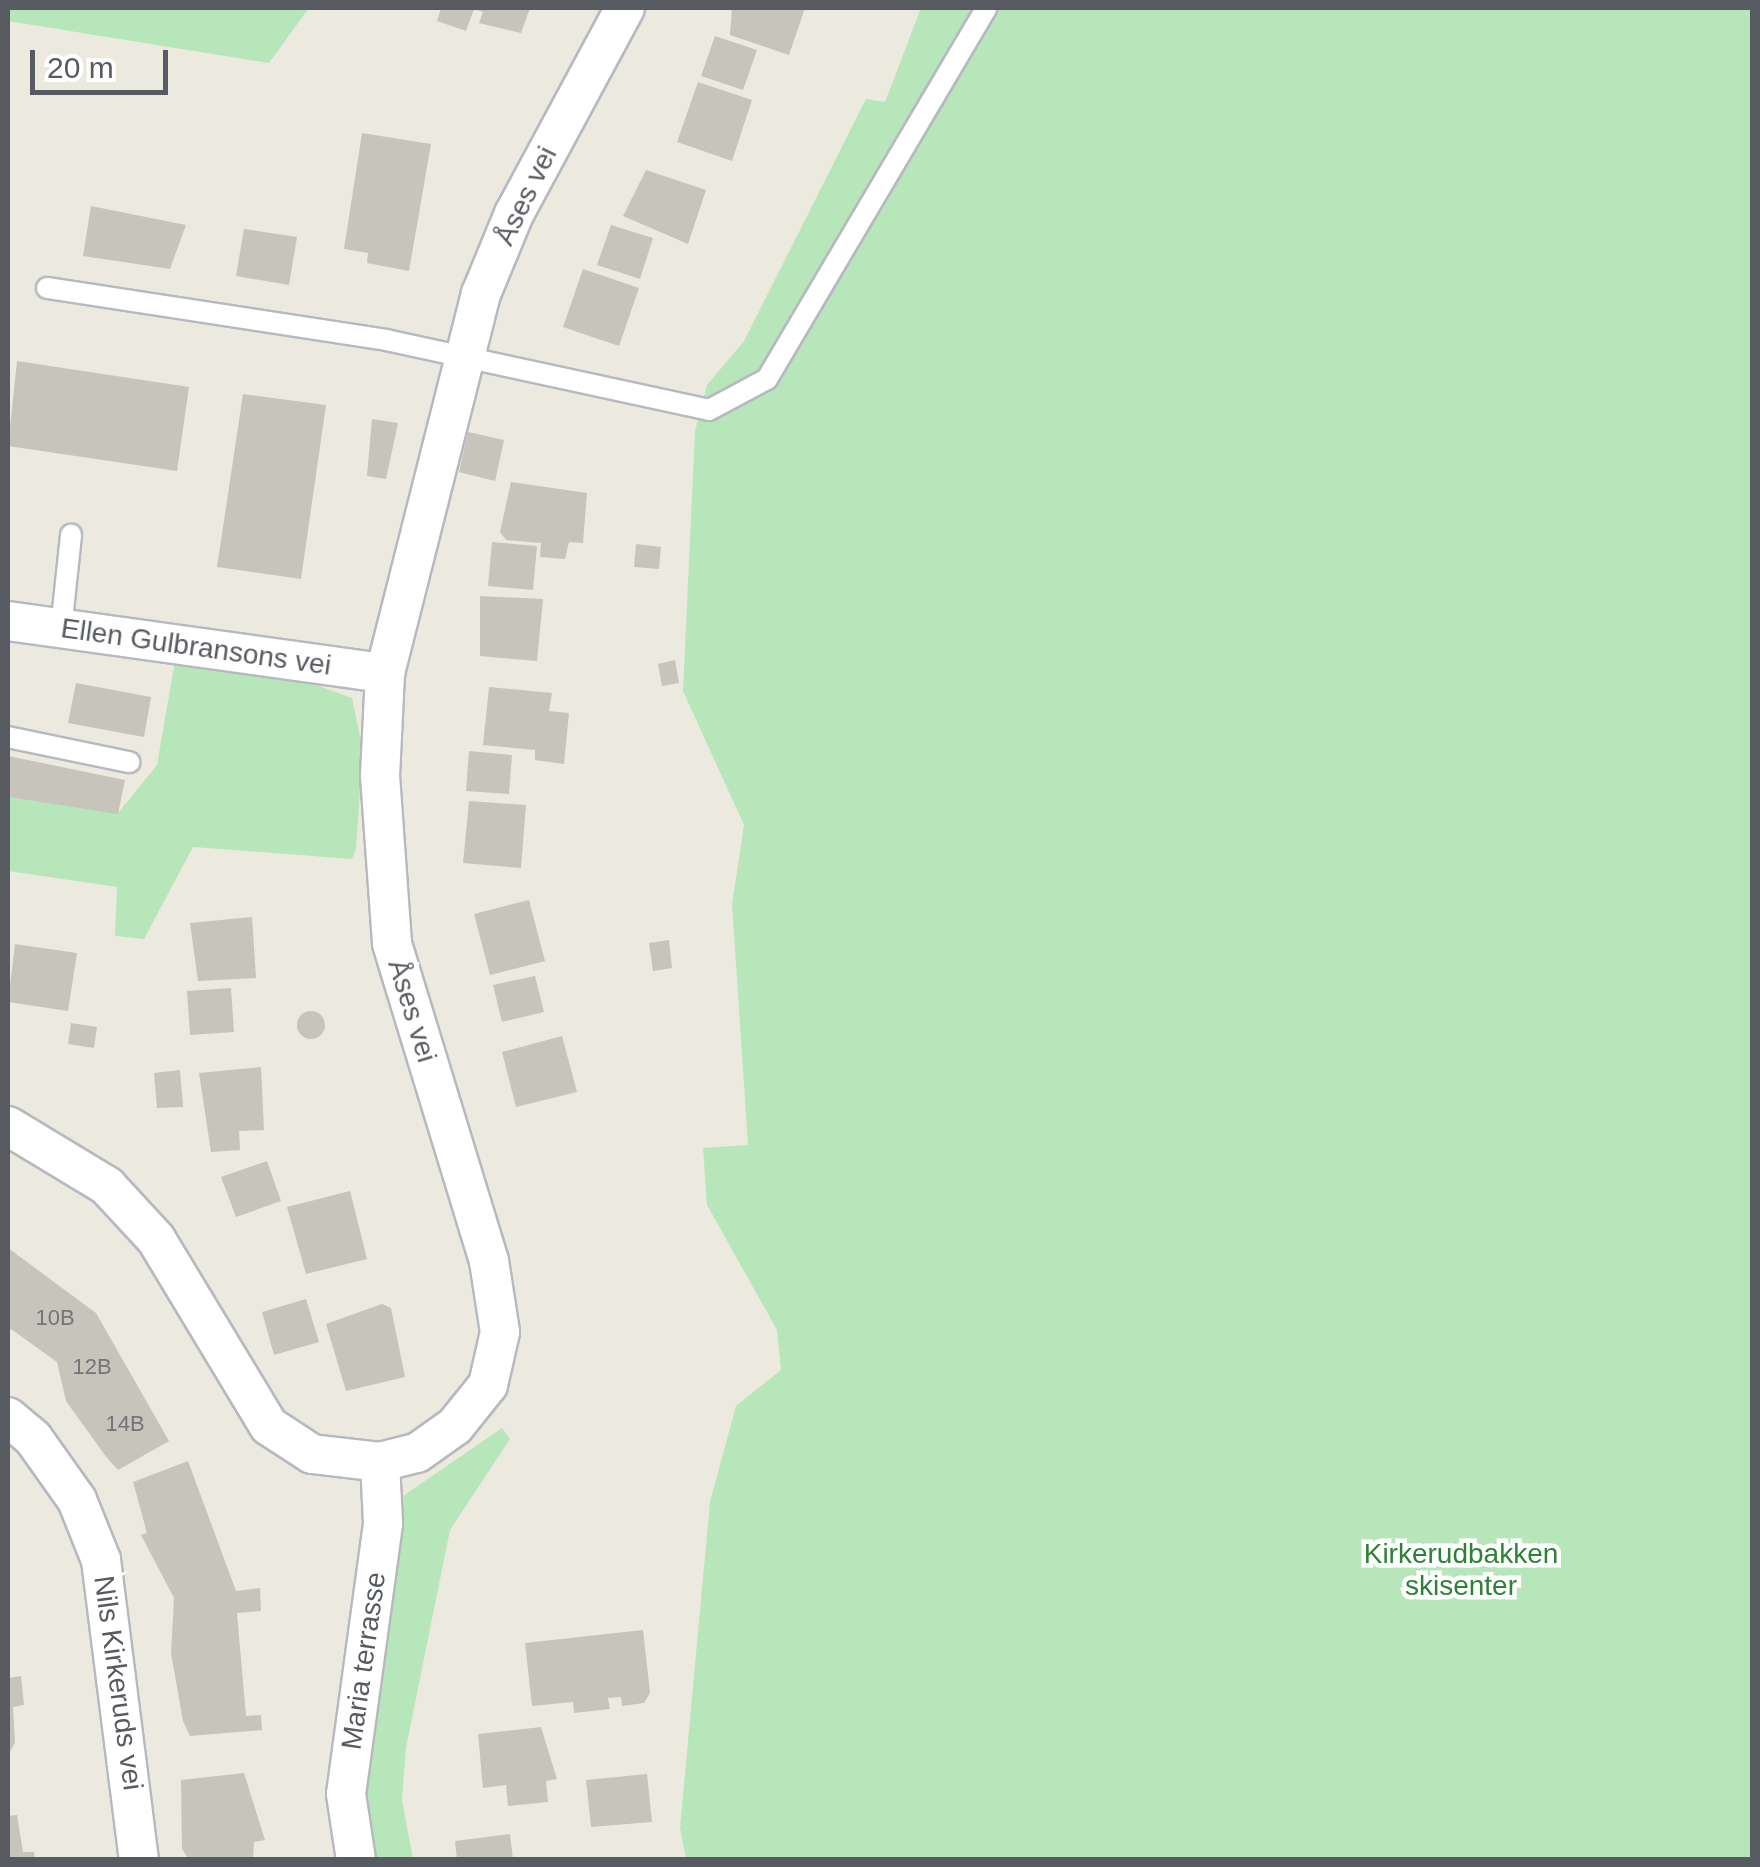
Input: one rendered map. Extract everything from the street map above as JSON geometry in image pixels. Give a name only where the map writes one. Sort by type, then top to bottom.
[{"type":"street","name":"Åses vei","points":[[8,1126],[107,1186],[156,1239],[269,1426],[312,1454],[380,1462],[417,1454],[456,1426],[488,1385],[500,1332],[489,1261],[392,943],[380,776],[385,673],[462,360],[514,214],[625,8]]},
{"type":"street","name":"Ellen Gulbransons vei","points":[[8,621],[385,673]]},
{"type":"street","name":"Nils Kirkeruds vei","points":[[8,1417],[33,1438],[77,1500],[102,1560],[139,1860]]},
{"type":"street","name":"Maria terrasse","points":[[356,1860],[346,1794],[383,1523],[380,1462]]},
{"type":"lane","points":[[47,288],[386,340],[662,406],[709,410],[746,397],[814,308],[986,8]]},
{"type":"lane","points":[[61,629],[71,535]]},
{"type":"lane","points":[[8,737],[129,762]]},
{"type":"green space","points":[[8,8],[309,8],[269,63],[8,21]]},
{"type":"green space","name":"Kirkerudbakken skisenter","points":[[921,8],[1752,8],[1752,1859],[686,1859],[680,1828],[710,1502],[736,1406],[781,1370],[777,1330],[707,1205],[703,1148],[748,1145],[732,904],[744,825],[683,691],[695,431],[707,385],[744,341],[866,99],[885,102]]},
{"type":"green space","points":[[175,661],[303,680],[352,698],[363,750],[356,849],[352,859],[193,847],[144,939],[115,936],[117,887],[8,871],[8,797],[118,813],[157,765]]},
{"type":"green space","points":[[502,1428],[510,1439],[450,1530],[406,1748],[402,1800],[413,1859],[373,1860],[361,1797],[403,1496]]},
{"type":"building","points":[[441,8],[530,8],[521,33],[479,23],[483,12],[474,9],[466,31],[437,21]]},
{"type":"building","points":[[732,8],[805,8],[789,55],[730,35]]},
{"type":"building","points":[[715,36],[757,50],[743,90],[701,76]]},
{"type":"building","points":[[698,82],[752,100],[732,161],[677,142]]},
{"type":"building","points":[[362,133],[431,144],[409,271],[367,263],[368,253],[344,249]]},
{"type":"building","points":[[646,170],[706,190],[688,244],[623,216]]},
{"type":"building","points":[[91,206],[186,225],[170,269],[83,256]]},
{"type":"building","points":[[611,225],[653,238],[640,279],[597,265]]},
{"type":"building","points":[[244,229],[297,237],[289,285],[236,276]]},
{"type":"building","points":[[583,269],[639,288],[619,346],[563,327]]},
{"type":"building","points":[[17,361],[189,387],[177,471],[8,446]]},
{"type":"building","points":[[243,394],[326,405],[301,579],[217,567]]},
{"type":"building","points":[[372,419],[398,423],[386,479],[367,476]]},
{"type":"building","points":[[468,432],[504,440],[495,481],[459,472]]},
{"type":"building","points":[[511,482],[587,493],[583,543],[569,542],[565,559],[540,557],[541,543],[506,540],[500,532]]},
{"type":"building","points":[[492,542],[537,546],[533,590],[488,586]]},
{"type":"building","points":[[636,544],[661,547],[659,569],[634,567]]},
{"type":"building","points":[[480,596],[543,599],[537,661],[480,656]]},
{"type":"building","points":[[675,660],[679,683],[662,686],[658,664]]},
{"type":"building","points":[[76,683],[151,697],[144,737],[68,723]]},
{"type":"building","points":[[489,687],[552,693],[549,711],[569,713],[564,764],[535,760],[535,750],[483,745]]},
{"type":"building","points":[[469,751],[512,755],[509,794],[466,791]]},
{"type":"building","points":[[8,756],[125,780],[118,814],[8,797]]},
{"type":"building","points":[[469,801],[526,805],[521,868],[463,863]]},
{"type":"building","points":[[529,900],[545,961],[490,975],[474,914]]},
{"type":"building","points":[[252,917],[256,978],[198,981],[190,923]]},
{"type":"building","points":[[669,940],[672,968],[653,971],[649,943]]},
{"type":"building","points":[[15,944],[77,953],[68,1011],[8,1002]]},
{"type":"building","points":[[535,976],[544,1012],[502,1022],[493,985]]},
{"type":"building","points":[[231,988],[234,1032],[190,1035],[187,991]]},
{"type":"building","points":[[311,1011],[321,1015],[325,1025],[321,1035],[311,1039],[301,1035],[297,1025],[301,1015]]},
{"type":"building","points":[[71,1023],[97,1027],[94,1048],[68,1044]]},
{"type":"building","points":[[562,1036],[577,1092],[516,1107],[502,1052]]},
{"type":"building","points":[[261,1067],[264,1130],[239,1131],[240,1150],[211,1152],[199,1073]]},
{"type":"building","points":[[180,1070],[183,1107],[157,1108],[154,1073]]},
{"type":"building","points":[[267,1161],[281,1201],[236,1217],[221,1177]]},
{"type":"building","points":[[350,1191],[367,1259],[306,1274],[287,1207]]},
{"type":"building","points":[[8,1248],[96,1313],[169,1441],[118,1470],[107,1458],[66,1401],[57,1362],[11,1329],[8,1334]]},
{"type":"building","points":[[306,1299],[319,1342],[274,1355],[262,1312]]},
{"type":"building","points":[[382,1304],[391,1308],[405,1377],[346,1391],[326,1324]]},
{"type":"building","points":[[188,1461],[236,1591],[260,1588],[261,1611],[237,1613],[246,1716],[261,1715],[262,1730],[190,1736],[183,1721],[171,1653],[174,1598],[141,1535],[147,1533],[133,1482]]},
{"type":"building","points":[[643,1630],[650,1693],[644,1703],[622,1706],[621,1697],[608,1698],[610,1709],[574,1713],[573,1702],[532,1706],[525,1643]]},
{"type":"building","points":[[21,1676],[24,1705],[13,1707],[15,1743],[8,1755],[8,1678]]},
{"type":"building","points":[[541,1727],[557,1779],[546,1781],[548,1802],[508,1806],[506,1785],[483,1788],[478,1734]]},
{"type":"building","points":[[244,1773],[265,1840],[254,1842],[253,1860],[189,1860],[182,1849],[181,1780]]},
{"type":"building","points":[[647,1774],[652,1822],[591,1827],[586,1780]]},
{"type":"building","points":[[17,1815],[23,1852],[34,1852],[35,1860],[8,1860],[8,1816]]},
{"type":"building","points":[[510,1834],[513,1860],[457,1860],[455,1841]]}]
